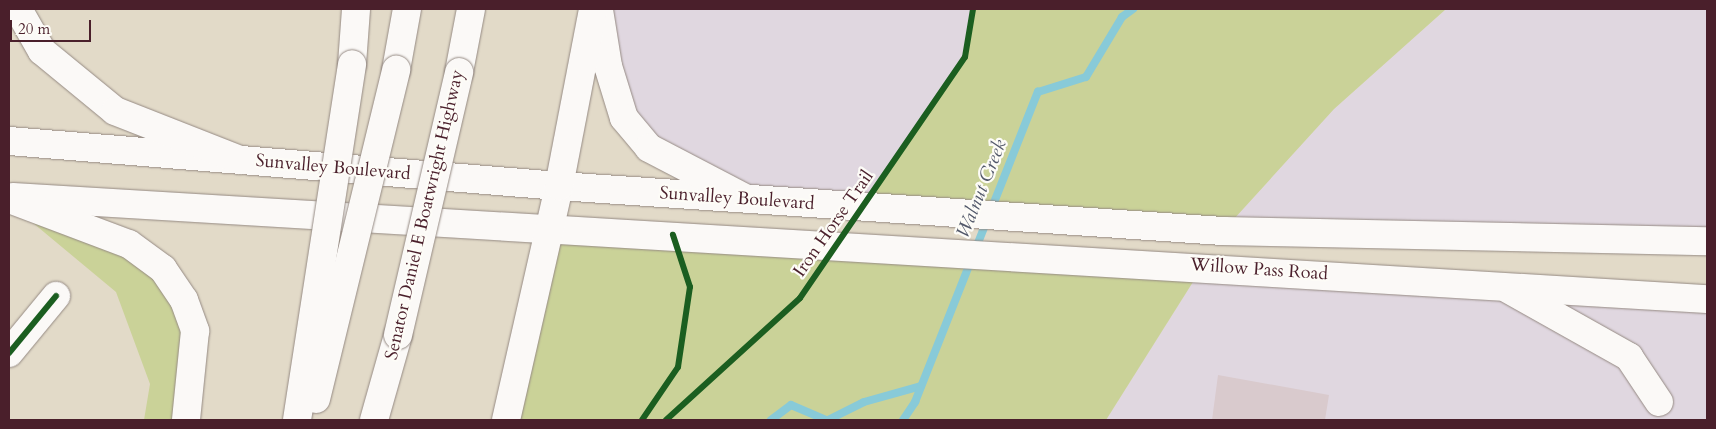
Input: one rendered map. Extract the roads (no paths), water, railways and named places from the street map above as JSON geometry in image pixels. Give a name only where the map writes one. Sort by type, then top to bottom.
[{"type":"main road","points":[[18,9],[42,51],[114,111],[240,160]]},
{"type":"main road","points":[[297,420],[352,64],[356,9]]},
{"type":"main road","points":[[310,420],[396,70],[407,9]]},
{"type":"main road","name":"Senator Daniel E Boatwright Highway","points":[[374,420],[398,335],[460,72],[471,9]]},
{"type":"main road","points":[[506,420],[559,186],[593,9]]},
{"type":"main road","points":[[599,9],[608,66],[624,118],[649,148],[745,198]]},
{"type":"main road","name":"Sunvalley Boulevard","points":[[9,141],[559,186],[838,206]]},
{"type":"main road","points":[[9,198],[550,228]]},
{"type":"main road","points":[[9,198],[129,244],[163,268],[184,300],[195,331],[186,420]]},
{"type":"main road","name":"Willow Pass Road","points":[[838,206],[1223,231],[1707,241]]},
{"type":"main road","name":"Willow Pass Road","points":[[550,228],[1204,266],[1707,299]]},
{"type":"main road","points":[[1502,286],[1629,357],[1659,402]]},
{"type":"main road","points":[[9,353],[56,296]]},
{"type":"waterway","name":"Walnut Creek","points":[[903,420],[915,402],[1038,92],[1086,77],[1122,17],[1133,9]]},
{"type":"waterway","points":[[828,420],[864,402],[921,386]]},
{"type":"waterway","points":[[771,420],[791,405],[826,420]]}]
